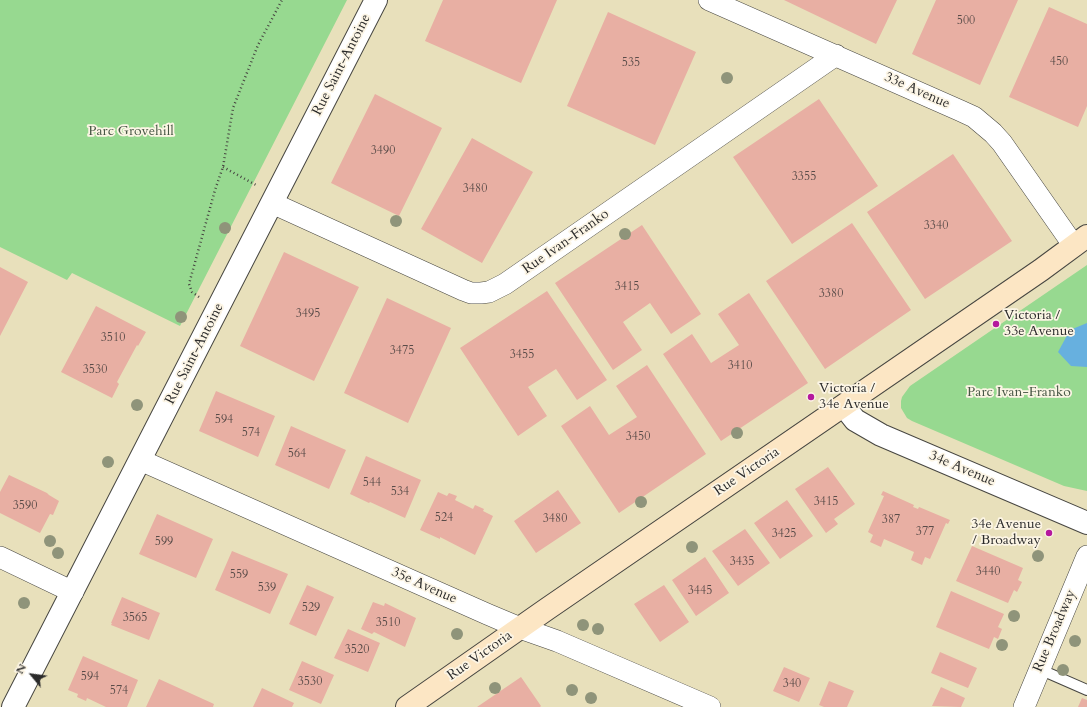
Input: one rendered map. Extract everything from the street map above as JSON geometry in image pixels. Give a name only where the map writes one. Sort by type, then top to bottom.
[{"type":"main road","name":"Rue Victoria","points":[[407,707],[844,406],[1080,241]]},
{"type":"street","name":"Rue Saint-Antoine","points":[[13,707],[376,0]]},
{"type":"street","name":"33e Avenue","points":[[709,0],[962,111],[984,125],[1002,143],[1080,241]]},
{"type":"street","name":"Rue Ivan-Franko","points":[[272,203],[463,290],[471,293],[489,292],[505,284],[836,55]]},
{"type":"street","name":"34e Avenue","points":[[844,406],[855,420],[881,435],[1087,523]]},
{"type":"street","name":"35e Avenue","points":[[140,460],[520,628],[557,641],[710,707]]},
{"type":"street","name":"Rue Broadway","points":[[1024,707],[1087,556]]},
{"type":"street","points":[[0,557],[73,592]]},
{"type":"lane","points":[[1039,669],[1087,690]]},
{"type":"path","points":[[198,296],[192,292],[190,284],[215,190],[223,167],[233,108],[258,45],[282,0]]},
{"type":"path","points":[[223,167],[256,185]]},
{"type":"green space","name":"Parc Grovehill","points":[[0,0],[347,0],[180,326],[72,273],[67,280],[0,247]]},
{"type":"green space","name":"Parc Ivan-Franko","points":[[1087,265],[1087,491],[1064,486],[907,418],[901,408],[901,401],[902,397],[910,386]]},
{"type":"water","points":[[1087,323],[1087,367],[1071,366],[1058,352],[1070,330]]},
{"type":"building","points":[[443,0],[557,0],[521,83],[425,41]]},
{"type":"building","points":[[784,0],[897,0],[876,44]]},
{"type":"building","points":[[936,0],[1018,0],[980,85],[912,54]]},
{"type":"building","points":[[1049,7],[1087,24],[1087,106],[1078,127],[1009,97]]},
{"type":"building","points":[[608,12],[696,52],[655,145],[567,106]]},
{"type":"building","points":[[375,94],[442,128],[399,216],[331,183]]},
{"type":"building","points":[[819,99],[878,186],[792,244],[733,157]]},
{"type":"building","points":[[472,138],[533,172],[482,263],[421,229]]},
{"type":"building","points":[[953,154],[1012,241],[925,299],[867,212]]},
{"type":"building","points":[[852,223],[911,310],[825,369],[766,281]]},
{"type":"building","points":[[642,225],[701,314],[671,334],[650,303],[623,322],[642,350],[613,370],[555,283]]},
{"type":"building","points":[[284,252],[359,287],[314,381],[240,346]]},
{"type":"building","points":[[0,267],[28,282],[0,336]]},
{"type":"building","points":[[547,291],[607,380],[577,400],[556,369],[528,387],[547,416],[518,436],[460,348]]},
{"type":"building","points":[[749,293],[808,383],[721,441],[663,354],[692,334],[711,363],[739,345],[718,314]]},
{"type":"building","points":[[387,298],[451,328],[408,423],[344,393]]},
{"type":"building","points":[[96,306],[146,332],[138,346],[137,345],[117,382],[119,384],[112,398],[61,372]]},
{"type":"building","points":[[647,365],[706,454],[619,513],[561,426],[590,406],[609,435],[637,417],[616,386]]},
{"type":"building","points":[[216,391],[275,416],[258,457],[199,431]]},
{"type":"building","points":[[291,426],[346,450],[329,489],[275,465]]},
{"type":"building","points":[[366,456],[421,480],[405,518],[350,494]]},
{"type":"building","points":[[828,467],[855,504],[834,519],[838,524],[826,533],[795,489]]},
{"type":"building","points":[[9,475],[47,493],[59,501],[53,515],[50,514],[40,533],[0,513],[0,492]]},
{"type":"building","points":[[558,490],[581,523],[536,553],[514,521]]},
{"type":"building","points":[[883,491],[914,505],[913,507],[918,509],[919,507],[950,520],[948,524],[946,523],[930,559],[925,557],[922,565],[911,560],[914,552],[884,539],[881,547],[870,542],[873,535],[868,532],[884,496],[881,495]]},
{"type":"building","points":[[438,492],[447,496],[449,493],[457,496],[455,500],[473,509],[475,505],[484,509],[483,511],[493,516],[475,555],[440,537],[440,539],[420,530]]},
{"type":"building","points":[[787,500],[813,536],[780,559],[754,523]]},
{"type":"building","points":[[157,514],[213,539],[196,578],[139,554]]},
{"type":"building","points":[[745,529],[770,563],[738,586],[712,551]]},
{"type":"building","points":[[972,546],[1023,568],[1018,580],[1022,582],[1017,592],[1014,590],[1008,603],[956,581]]},
{"type":"building","points":[[232,551],[288,574],[270,614],[215,590]]},
{"type":"building","points":[[705,557],[729,593],[696,616],[672,580]]},
{"type":"building","points":[[307,585],[334,597],[316,636],[289,624]]},
{"type":"building","points":[[664,585],[689,622],[660,642],[634,604]]},
{"type":"building","points":[[951,591],[1004,614],[998,627],[1002,629],[998,639],[994,637],[989,649],[936,627]]},
{"type":"building","points":[[122,597],[160,613],[149,640],[111,625]]},
{"type":"building","points":[[373,602],[384,606],[385,603],[416,618],[405,647],[374,632],[372,634],[361,629]]},
{"type":"building","points":[[348,629],[380,643],[368,672],[334,658]]},
{"type":"building","points":[[940,652],[977,668],[968,688],[931,673]]},
{"type":"building","points":[[83,656],[138,680],[127,707],[106,707],[87,698],[86,701],[77,697],[78,694],[68,690]]},
{"type":"building","points":[[302,661],[334,675],[321,704],[289,690]]},
{"type":"building","points":[[784,667],[810,678],[799,702],[773,691]]},
{"type":"building","points":[[521,677],[541,706],[540,707],[477,707]]},
{"type":"building","points":[[159,679],[214,704],[213,707],[146,707]]},
{"type":"building","points":[[829,681],[854,691],[847,707],[824,707],[819,705]]},
{"type":"building","points":[[941,687],[965,698],[961,707],[932,706]]},
{"type":"building","points":[[262,688],[294,703],[292,707],[253,707]]},
{"type":"building","points":[[1082,698],[1087,700],[1087,707],[1078,707]]},
{"type":"place","name":"Victoria / 33e Avenue","points":[[996,324]]},
{"type":"place","name":"Victoria / 34e Avenue","points":[[811,397]]},
{"type":"place","name":"34e Avenue / Broadway","points":[[1049,533]]}]
